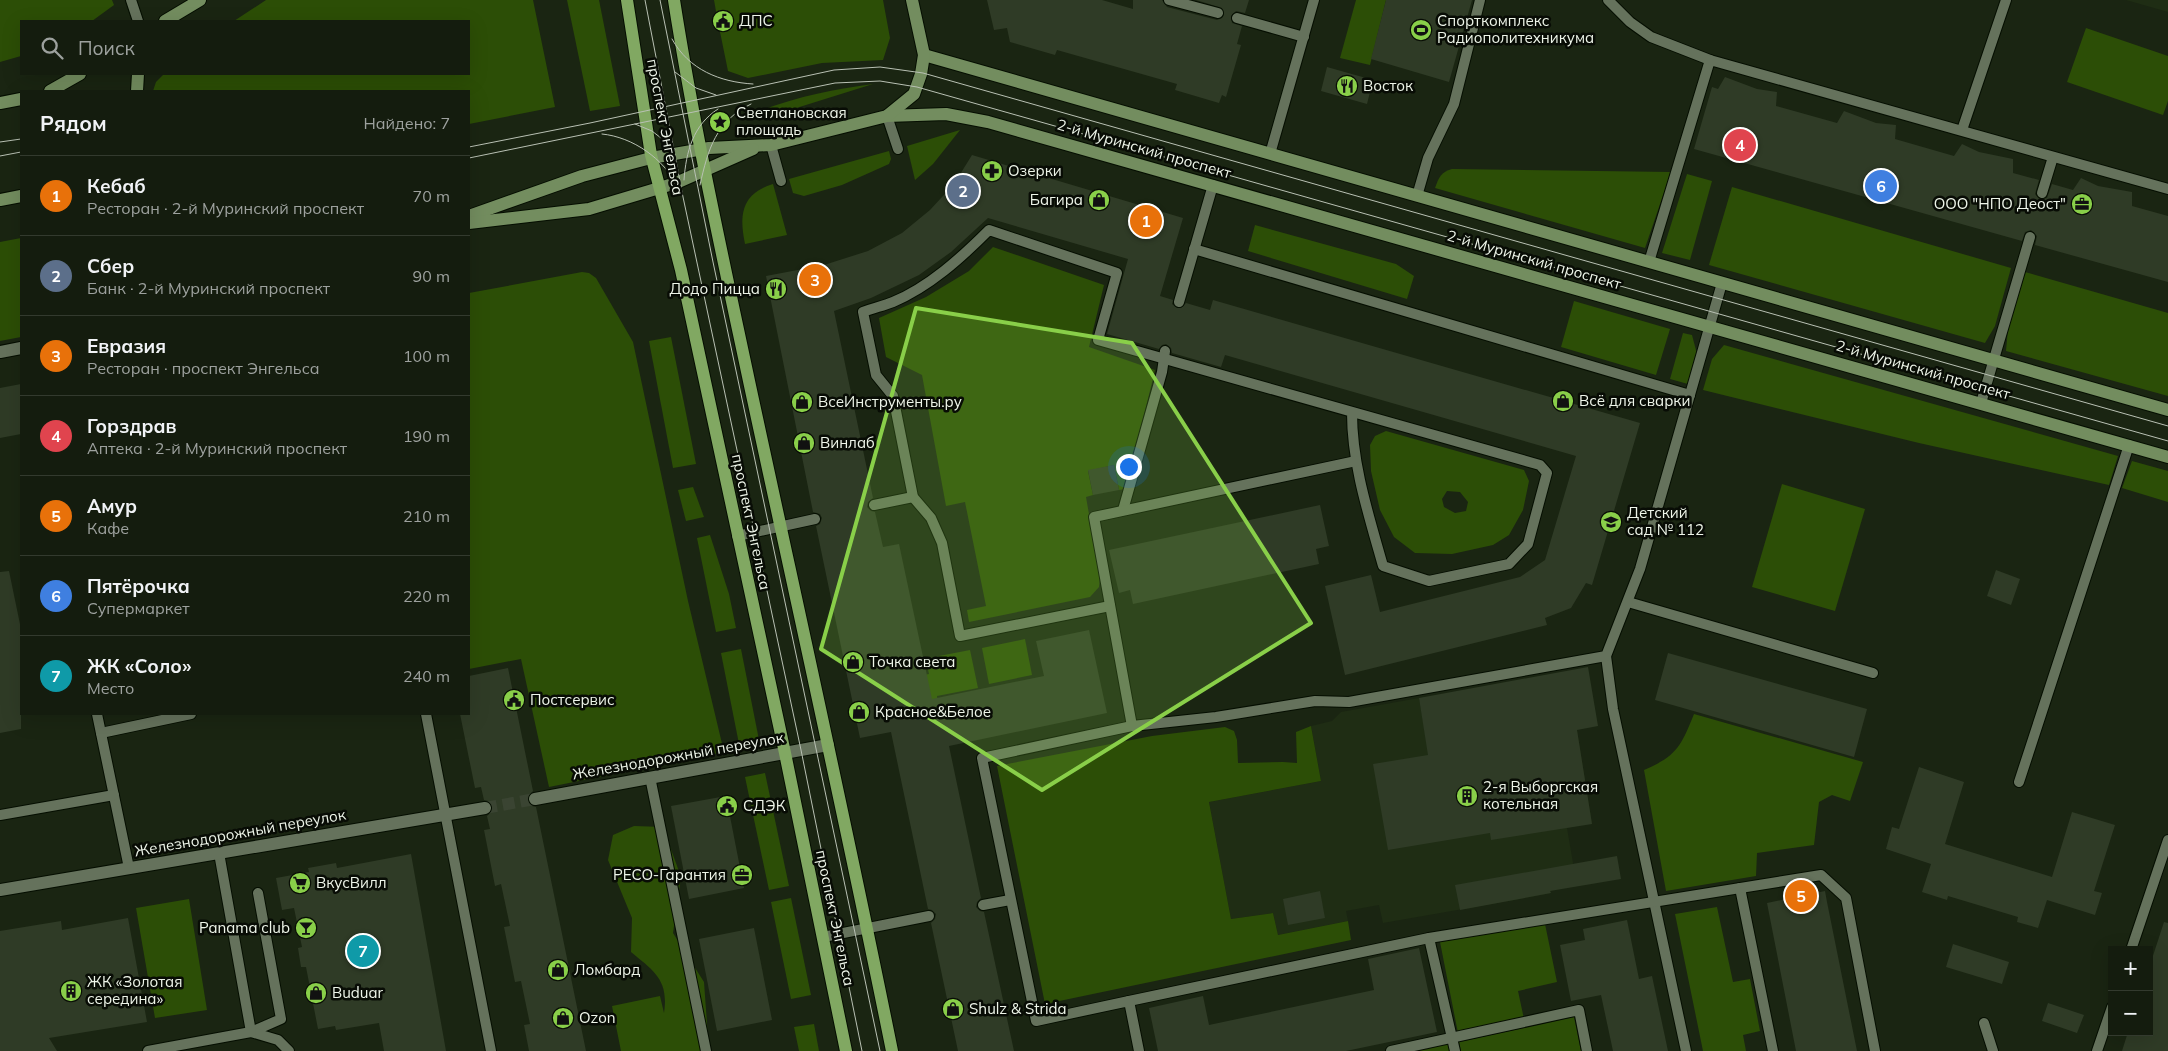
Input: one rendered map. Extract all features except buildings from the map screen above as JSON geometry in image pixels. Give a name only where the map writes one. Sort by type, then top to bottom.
[{"type":"main road","points":[[167,20],[200,0]]},
{"type":"main road","name":"проспект Энгельса","points":[[626,0],[651,158],[681,270],[785,753],[846,1051]]},
{"type":"main road","name":"проспект Энгельса","points":[[674,0],[701,149],[780,526],[868,928],[892,1051]]},
{"type":"main road","points":[[470,216],[582,176],[651,158],[701,149],[771,145],[887,116],[914,94],[921,74],[924,54],[912,0]]},
{"type":"main road","name":"2-й Муринский проспект","points":[[924,54],[2168,410]]},
{"type":"main road","points":[[52,90],[78,75]]},
{"type":"main road","points":[[137,90],[138,75]]},
{"type":"main road","points":[[0,103],[20,99]]},
{"type":"main road","name":"2-й Муринский проспект","points":[[887,116],[946,114],[970,118],[2168,456]]},
{"type":"main road","points":[[470,223],[588,209],[659,189],[757,147]]},
{"type":"main road","points":[[0,200],[20,196]]},
{"type":"street","points":[[0,352],[20,348]]},
{"type":"street","name":"Железнодорожный переулок","points":[[535,799],[828,745]]},
{"type":"street","name":"Железнодорожный переулок","points":[[0,890],[485,808]]},
{"type":"lane","points":[[131,0],[138,20]]},
{"type":"lane","points":[[1169,0],[1187,2],[1218,13]]},
{"type":"lane","points":[[1270,154],[1314,0]]},
{"type":"lane","points":[[1417,196],[1428,158],[1454,104],[1480,0]]},
{"type":"lane","points":[[1608,0],[1630,22],[1651,38],[1710,60],[2168,189]]},
{"type":"lane","points":[[1962,130],[2006,0]]},
{"type":"lane","points":[[1237,18],[1304,37]]},
{"type":"lane","points":[[1649,262],[1710,60]]},
{"type":"lane","points":[[887,116],[898,148]]},
{"type":"lane","points":[[771,145],[781,181]]},
{"type":"lane","points":[[2042,193],[2053,157]]},
{"type":"lane","points":[[1179,302],[1212,185]]},
{"type":"lane","points":[[1110,606],[960,636],[942,543],[931,518],[913,497],[894,396],[876,375],[863,312],[894,302],[917,288],[953,263],[989,230],[1117,273],[1098,340],[1165,356],[1352,413],[1540,466],[1547,472],[1528,544],[1509,564],[1429,581],[1382,566],[1356,461],[1352,438],[1352,413]]},
{"type":"lane","points":[[1981,404],[2030,237]]},
{"type":"lane","points":[[1194,249],[1690,395]]},
{"type":"lane","points":[[1686,1051],[1613,709],[1606,656],[1640,569],[1722,283]]},
{"type":"lane","points":[[1123,510],[1165,356]]},
{"type":"lane","points":[[2019,782],[2129,446]]},
{"type":"lane","points":[[1132,726],[1094,517],[1314,472],[1356,461]]},
{"type":"lane","points":[[874,505],[913,497]]},
{"type":"lane","points":[[738,536],[815,519]]},
{"type":"lane","points":[[1628,602],[1873,673]]},
{"type":"lane","points":[[1606,656],[1349,702],[1315,701],[1216,717],[1132,726],[982,758],[1036,1021],[1429,938],[1821,875],[1846,898],[1875,1051]]},
{"type":"lane","points":[[97,715],[129,868]]},
{"type":"lane","points":[[101,733],[186,715]]},
{"type":"lane","points":[[426,715],[491,1051]]},
{"type":"lane","points":[[650,777],[706,1051]]},
{"type":"lane","points":[[0,815],[114,795]]},
{"type":"lane","points":[[2132,946],[2168,840]]},
{"type":"lane","points":[[219,853],[251,1032]]},
{"type":"lane","points":[[1740,888],[1773,1051]]},
{"type":"lane","points":[[148,1051],[251,1032],[281,1019],[258,893]]},
{"type":"lane","points":[[983,906],[1010,900]]},
{"type":"lane","points":[[823,937],[929,916]]},
{"type":"lane","points":[[1429,938],[1455,1051]]},
{"type":"lane","points":[[1129,1001],[1140,1051]]},
{"type":"lane","points":[[1392,1051],[1579,1010],[1587,1051]]},
{"type":"lane","points":[[2097,1051],[2108,1019]]},
{"type":"lane","points":[[1984,1023],[1993,1051]]},
{"type":"lane","points":[[251,1032],[278,1040],[289,1051]]},
{"type":"highlighted area","points":[[916,308],[1132,343],[1311,623],[1042,790],[821,649]]},
{"type":"shaded area","points":[[2126,0],[2168,0],[2168,12]]},
{"type":"shaded area","points":[[1419,698],[1429,754],[1577,730],[1592,823],[1567,828],[1577,886],[1550,890],[1551,893],[1526,898],[1383,923],[1379,905],[1346,911],[1348,921],[1278,935],[1273,913],[1231,919],[1209,802],[1321,781],[1311,726],[1332,721],[1341,712]]},
{"type":"green space","points":[[0,0],[112,0],[114,5],[93,20],[20,20],[20,56],[0,62]]},
{"type":"green space","points":[[266,0],[533,0],[555,107],[470,124],[470,90],[153,90],[156,82],[163,75],[470,75],[470,20],[236,20]]},
{"type":"green space","points":[[567,0],[599,0],[620,106],[590,111]]},
{"type":"green space","points":[[714,0],[883,0],[890,38],[883,60],[822,63],[748,78],[728,71],[719,27],[730,25],[728,15],[717,17]]},
{"type":"green space","points":[[1356,0],[1386,0],[1370,65],[1340,58]]},
{"type":"green space","points":[[2086,28],[2168,56],[2168,101],[2163,115],[2067,82]]},
{"type":"green space","points":[[873,84],[761,119],[759,111],[787,102],[830,91]]},
{"type":"green space","points":[[960,130],[933,164],[915,180],[907,146]]},
{"type":"green space","points":[[889,151],[891,159],[889,164],[842,185],[804,196],[793,193],[789,179]]},
{"type":"green space","points":[[1452,169],[1671,172],[1645,248],[1435,188],[1441,175]]},
{"type":"green space","points":[[1687,174],[1712,181],[1690,260],[1662,253]]},
{"type":"green space","points":[[773,184],[787,235],[745,244],[742,224],[748,200],[762,188]]},
{"type":"green space","points":[[1732,187],[2011,268],[1995,326],[1985,343],[1709,265]]},
{"type":"green space","points":[[1255,225],[1396,264],[1414,276],[1407,299],[1248,251]]},
{"type":"green space","points":[[20,238],[20,337],[0,341],[0,242]]},
{"type":"green space","points":[[993,247],[1104,285],[1089,347],[1155,370],[1126,489],[1119,490],[1114,465],[1088,471],[1093,495],[1086,497],[1100,577],[1099,587],[1090,597],[969,622],[967,610],[986,606],[965,502],[946,506],[922,375],[886,357],[879,318],[926,297],[969,271]]},
{"type":"green space","points":[[582,272],[589,273],[596,278],[633,342],[688,601],[724,752],[549,787],[521,659],[470,669],[470,293]]},
{"type":"green space","points":[[2025,272],[2168,313],[2168,396],[2006,351],[2008,329]]},
{"type":"green space","points":[[1574,301],[1670,329],[1656,375],[1561,347]]},
{"type":"green space","points":[[1683,333],[1692,335],[1697,354],[1688,384],[1670,379]]},
{"type":"green space","points":[[671,337],[696,464],[673,468],[649,341]]},
{"type":"green space","points":[[1724,345],[2118,456],[2109,485],[1919,443],[1703,390],[1712,359]]},
{"type":"green space","points":[[1386,431],[1524,470],[1529,481],[1523,510],[1509,535],[1493,545],[1452,554],[1415,553],[1394,537],[1380,510],[1371,471],[1370,445],[1375,436]],"holes":[[[1447,491],[1460,492],[1468,502],[1466,511],[1455,513],[1444,507],[1442,499]]]},
{"type":"green space","points":[[2132,461],[2168,471],[2168,502],[2122,488]]},
{"type":"green space","points":[[1782,484],[1865,509],[1835,611],[1752,587]]},
{"type":"green space","points":[[693,487],[704,517],[686,521],[678,490]]},
{"type":"green space","points":[[710,535],[729,594],[736,628],[716,632],[697,538]]},
{"type":"green space","points":[[1025,639],[1032,675],[989,684],[982,648]]},
{"type":"green space","points":[[741,649],[760,745],[740,749],[721,653]]},
{"type":"green space","points":[[970,650],[978,688],[937,696],[938,704],[919,708],[913,677],[929,674],[927,665],[940,662],[939,656]]},
{"type":"green space","points":[[1694,714],[1863,762],[1850,801],[1832,795],[1819,802],[1814,845],[1757,853],[1756,876],[1666,891],[1644,770],[1671,755],[1681,742]]},
{"type":"green space","points":[[1311,726],[1321,781],[1209,802],[1231,919],[1273,913],[1278,935],[1348,921],[1351,940],[1045,1004],[997,766],[1152,736],[1225,727],[1234,731],[1237,740],[1238,763],[1297,763],[1296,732]]},
{"type":"green space","points":[[765,773],[789,886],[769,890],[745,777]]},
{"type":"green space","points":[[634,826],[663,827],[681,877],[673,933],[704,982],[709,1051],[621,1051],[612,1006],[660,996],[664,1013],[665,1002],[662,984],[658,977],[631,952],[632,918],[608,860],[613,835]]},
{"type":"green space","points":[[791,898],[811,995],[791,999],[771,902]]},
{"type":"green space","points":[[189,899],[207,1010],[155,1018],[136,908]]},
{"type":"green space","points":[[1717,907],[1733,982],[1750,979],[1760,1031],[1743,1035],[1746,1051],[1703,1051],[1675,914]]},
{"type":"green space","points":[[1545,924],[1557,982],[1518,991],[1524,1019],[1458,1033],[1440,942]]},
{"type":"green space","points":[[1574,1017],[1581,1051],[1461,1051],[1459,1042]]},
{"type":"green space","points":[[814,1024],[819,1051],[799,1051],[794,1027]]},
{"type":"green space","points":[[1446,1044],[1450,1046],[1452,1051],[1412,1051]]},
{"type":"tunnel","points":[[485,808],[535,799]]},
{"type":"tram line","points":[[645,0],[683,197],[801,750],[862,1051]]},
{"type":"tram line","points":[[660,0],[713,262],[880,1051]]},
{"type":"tram line","points":[[672,39],[687,59],[706,72],[717,77],[753,84]]},
{"type":"tram line","points":[[470,147],[834,70],[880,67],[923,73],[2168,426]]},
{"type":"tram line","points":[[675,72],[696,88],[716,95]]},
{"type":"tram line","points":[[470,158],[835,83],[880,81],[917,87],[2168,441]]},
{"type":"tram line","points":[[700,185],[706,160],[715,137],[729,119],[751,104]]},
{"type":"tram line","points":[[684,180],[692,140],[702,123],[718,109]]},
{"type":"tram line","points":[[635,124],[652,131],[675,149]]},
{"type":"tram line","points":[[602,134],[625,140],[646,151],[664,167],[677,186]]},
{"type":"tram line","points":[[0,142],[20,139]]},
{"type":"tram line","points":[[0,156],[20,152]]},
{"type":"place","name":"ДПС","points":[[723,21]]},
{"type":"place","name":"Спорткомплекс Радиополитехникума","points":[[1421,30]]},
{"type":"place","name":"Восток","points":[[1347,86]]},
{"type":"place","name":"Светлановская площадь","points":[[720,122]]},
{"type":"place","name":"Горздрав","points":[[1740,145]]},
{"type":"place","name":"Озерки","points":[[992,171]]},
{"type":"place","name":"Пятёрочка","points":[[1881,186]]},
{"type":"place","name":"Сбер","points":[[963,191]]},
{"type":"place","name":"Багира","points":[[1099,200]]},
{"type":"place","name":"ООО \"НПО Деост\"","points":[[2082,204]]},
{"type":"place","name":"Кебаб","points":[[1146,221]]},
{"type":"place","name":"Евразия","points":[[815,280]]},
{"type":"place","name":"Додо Пицца","points":[[776,289]]},
{"type":"place","name":"Всё для сварки","points":[[1563,401]]},
{"type":"place","name":"ВсеИнструменты.ру","points":[[802,402]]},
{"type":"place","name":"Винлаб","points":[[804,443]]},
{"type":"place","name":"Детский сад № 112","points":[[1611,522]]},
{"type":"place","name":"Точка света","points":[[853,662]]},
{"type":"place","name":"Постсервис","points":[[514,700]]},
{"type":"place","name":"Красное&Белое","points":[[859,712]]},
{"type":"place","name":"2-я Выборгская котельная","points":[[1467,796]]},
{"type":"place","name":"СДЭК","points":[[727,806]]},
{"type":"place","name":"РЕСО-Гарантия","points":[[742,875]]},
{"type":"place","name":"ВкусВилл","points":[[300,883]]},
{"type":"place","name":"Амур","points":[[1801,896]]},
{"type":"place","name":"Panama club","points":[[306,928]]},
{"type":"place","name":"ЖК «Соло»","points":[[363,951]]},
{"type":"place","name":"Ломбард","points":[[558,970]]},
{"type":"place","name":"ЖК «Золотая середина»","points":[[71,991]]},
{"type":"place","name":"Buduar","points":[[316,993]]},
{"type":"place","name":"Shulz & Strida","points":[[953,1009]]},
{"type":"place","name":"Ozon","points":[[563,1018]]}]
